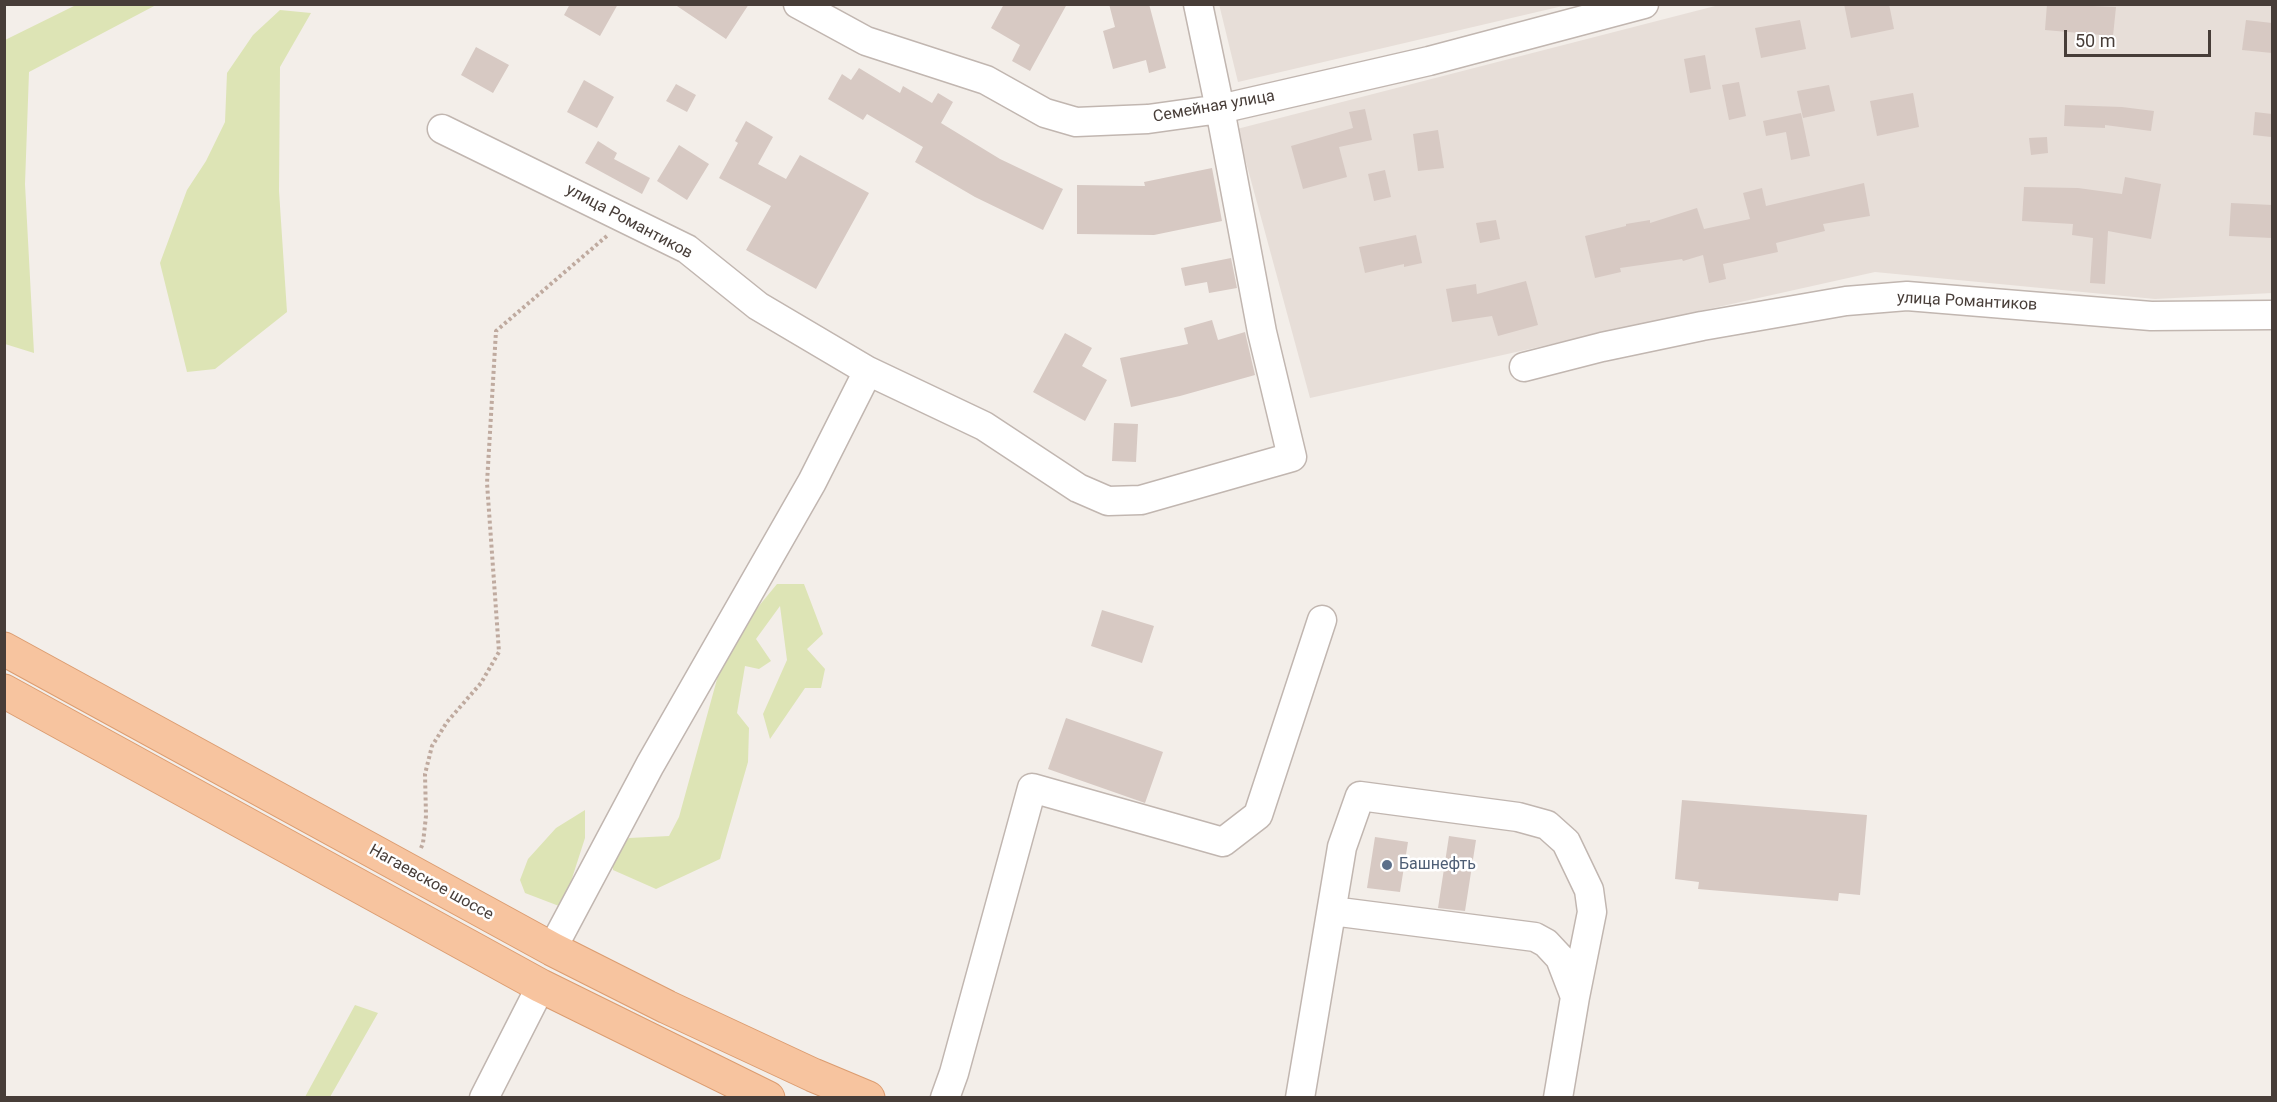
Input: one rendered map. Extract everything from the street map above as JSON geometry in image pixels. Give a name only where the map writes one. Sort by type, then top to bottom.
[{"type":"main road","points":[[4,642],[98,701]]},
{"type":"main road","name":"Нагаевское шоссе","points":[[4,648],[552,948],[667,1007],[868,1098]]},
{"type":"main road","points":[[4,691],[541,986],[768,1098]]},
{"type":"main road","points":[[4,705],[167,791],[387,901]]},
{"type":"street","name":"Семейная улица","points":[[798,4],[866,41],[986,80],[1045,113],[1077,122],[1148,119],[1220,109],[1429,61],[1644,4]]},
{"type":"street","points":[[1198,4],[1220,109]]},
{"type":"street","name":"улица Романтиков","points":[[442,129],[687,249],[758,306],[868,371],[984,426],[1078,488],[1108,501],[1141,500],[1292,457],[1262,332],[1220,109]]},
{"type":"street","name":"улица Романтиков","points":[[1524,367],[1602,347],[1702,326],[1846,301],[1907,296],[2151,316],[2272,315]]},
{"type":"street","points":[[552,948],[650,765],[812,482],[868,371]]},
{"type":"street","points":[[945,1098],[954,1073],[1032,788],[1223,842],[1258,815],[1322,620]]},
{"type":"street","points":[[1300,1098],[1342,847],[1360,796],[1518,817],[1547,825],[1566,842],[1589,890],[1592,912],[1558,1098]]},
{"type":"street","points":[[1332,911],[1535,937],[1560,958],[1575,997]]},
{"type":"street","points":[[483,1098],[541,986]]},
{"type":"path","points":[[410,872],[423,843],[426,816],[424,774],[432,746],[447,722],[481,683],[500,652],[487,483],[496,331],[626,218]]},
{"type":"shaded area","points":[[1219,4],[1567,4],[1567,5],[1238,82]]},
{"type":"shaded area","points":[[1719,5],[2272,5],[2272,293],[2155,299],[1875,272],[1310,398],[1237,129]]},
{"type":"green space","points":[[78,4],[156,5],[29,72],[25,184],[34,353],[5,344],[5,40]]},
{"type":"green space","points":[[280,10],[311,13],[280,67],[279,191],[287,312],[215,369],[187,372],[160,263],[187,190],[206,161],[225,122],[227,73],[253,35]]},
{"type":"green space","points":[[777,584],[804,584],[823,634],[807,649],[825,669],[821,688],[805,688],[770,739],[763,714],[787,660],[780,606],[756,639],[771,661],[759,669],[745,666],[737,713],[749,728],[748,762],[720,859],[656,889],[613,870],[613,854],[629,838],[669,836],[679,817],[719,672],[744,624]]},
{"type":"green space","points":[[585,810],[585,838],[566,897],[559,906],[525,893],[520,880],[528,859],[556,828]]},
{"type":"green space","points":[[355,1005],[378,1013],[330,1097],[305,1097]]},
{"type":"building","points":[[570,4],[618,4],[600,36],[564,15]]},
{"type":"building","points":[[674,4],[749,4],[726,39]]},
{"type":"building","points":[[1004,4],[1067,4],[1030,71],[1012,61],[1020,45],[991,28]]},
{"type":"building","points":[[1109,4],[1149,4],[1166,68],[1149,73],[1146,60],[1113,69],[1103,31],[1115,27]]},
{"type":"building","points":[[1844,4],[1889,4],[1894,29],[1851,38]]},
{"type":"building","points":[[2047,4],[2116,7],[2113,36],[2045,30]]},
{"type":"building","points":[[1800,20],[1806,49],[1761,58],[1755,28]]},
{"type":"building","points":[[2246,20],[2272,23],[2272,53],[2242,50]]},
{"type":"building","points":[[476,47],[509,65],[493,93],[461,75]]},
{"type":"building","points":[[1705,55],[1711,89],[1690,93],[1684,59]]},
{"type":"building","points":[[859,68],[900,93],[903,86],[932,103],[938,93],[953,102],[941,123],[1000,159],[1063,189],[1043,230],[975,197],[915,162],[923,147],[867,114],[863,120],[828,99],[842,74],[851,80]]},
{"type":"building","points":[[584,80],[614,97],[597,128],[567,112]]},
{"type":"building","points":[[1739,82],[1746,116],[1729,120],[1722,85]]},
{"type":"building","points":[[676,84],[696,95],[687,112],[666,101]]},
{"type":"building","points":[[1829,85],[1835,111],[1803,118],[1797,91]]},
{"type":"building","points":[[1913,93],[1919,127],[1877,136],[1870,101]]},
{"type":"building","points":[[2065,105],[2122,107],[2154,111],[2151,131],[2105,125],[2105,128],[2064,126]]},
{"type":"building","points":[[1365,109],[1372,140],[1339,147],[1347,177],[1303,189],[1291,146],[1353,128],[1349,112]]},
{"type":"building","points":[[2255,112],[2272,114],[2271,137],[2253,135]]},
{"type":"building","points":[[1801,113],[1810,156],[1791,160],[1786,132],[1766,136],[1763,121]]},
{"type":"building","points":[[746,121],[773,137],[758,164],[786,179],[800,155],[869,193],[816,289],[746,250],[771,206],[719,178],[738,143],[735,141]]},
{"type":"building","points":[[1438,130],[1444,168],[1418,171],[1413,134]]},
{"type":"building","points":[[2047,137],[2048,153],[2031,155],[2029,138]]},
{"type":"building","points":[[598,141],[617,153],[614,159],[650,178],[642,194],[585,163]]},
{"type":"building","points":[[679,145],[709,164],[687,200],[657,181]]},
{"type":"building","points":[[1212,168],[1222,221],[1154,235],[1077,234],[1077,185],[1145,186],[1144,182]]},
{"type":"building","points":[[1385,170],[1391,197],[1374,201],[1368,174]]},
{"type":"building","points":[[2125,177],[2161,184],[2151,239],[2108,231],[2105,284],[2090,283],[2093,238],[2072,235],[2073,224],[2022,221],[2024,187],[2078,188],[2122,194]]},
{"type":"building","points":[[1864,183],[1870,216],[1823,224],[1825,231],[1776,243],[1778,252],[1723,264],[1726,279],[1709,283],[1703,255],[1683,261],[1682,259],[1620,268],[1621,272],[1595,278],[1585,236],[1626,226],[1626,224],[1650,220],[1650,223],[1697,208],[1704,229],[1750,219],[1743,193],[1762,188],[1766,206]]},
{"type":"building","points":[[2231,203],[2272,205],[2272,238],[2229,236]]},
{"type":"building","points":[[1496,220],[1500,239],[1480,243],[1476,223]]},
{"type":"building","points":[[1416,235],[1422,263],[1404,267],[1404,264],[1365,273],[1359,247]]},
{"type":"building","points":[[1231,258],[1237,288],[1209,293],[1207,282],[1185,286],[1181,268]]},
{"type":"building","points":[[1526,281],[1538,325],[1498,336],[1492,316],[1452,322],[1446,289],[1476,284],[1477,294]]},
{"type":"building","points":[[1212,320],[1218,340],[1245,332],[1255,375],[1131,407],[1120,358],[1188,344],[1184,328]]},
{"type":"building","points":[[1065,333],[1092,348],[1082,366],[1107,380],[1085,421],[1033,392]]},
{"type":"building","points":[[1114,423],[1138,424],[1136,462],[1112,461]]},
{"type":"building","points":[[1102,610],[1154,626],[1142,663],[1091,646]]},
{"type":"building","points":[[1066,718],[1163,752],[1145,803],[1048,769]]},
{"type":"building","points":[[1682,800],[1867,815],[1860,895],[1839,893],[1838,901],[1698,889],[1699,882],[1675,879]]},
{"type":"building","points":[[1449,836],[1476,840],[1465,911],[1438,908]]},
{"type":"building","name":"Башнефть","points":[[1375,837],[1408,842],[1400,892],[1367,888]]},
{"type":"place","name":"Башнефть","points":[[1387,865]]}]
